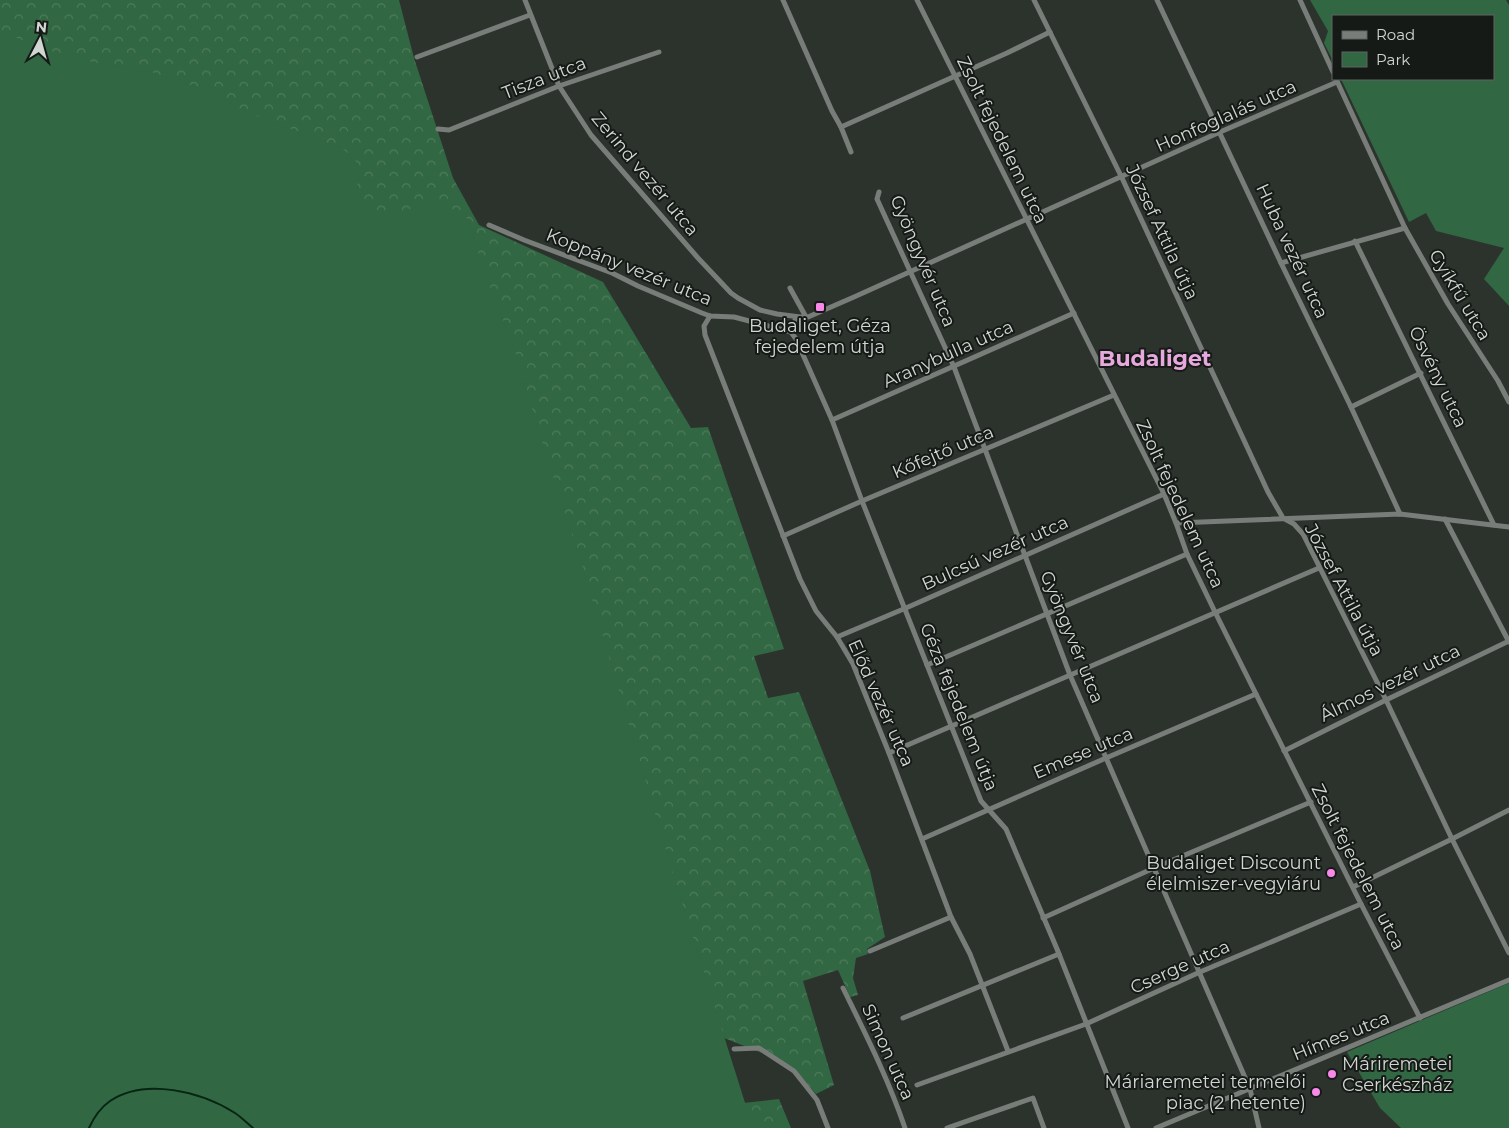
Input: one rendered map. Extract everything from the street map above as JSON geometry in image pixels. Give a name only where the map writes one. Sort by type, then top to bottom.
[{"type":"street","name":"Zerind vezér utca","points":[[525,0],[559,86],[591,135],[698,258],[731,292],[760,310],[796,317]]},
{"type":"street","points":[[783,0],[851,152]]},
{"type":"street","name":"Zsolt fejedelem utca","points":[[917,0],[1164,494],[1187,554],[1215,612],[1420,1018]]},
{"type":"street","name":"József Attila útja","points":[[1034,0],[1122,178],[1268,492],[1283,518],[1294,524],[1303,534],[1509,953]]},
{"type":"street","name":"Huba vezér utca","points":[[1157,0],[1400,514]]},
{"type":"street","points":[[1300,0],[1332,70]]},
{"type":"street","points":[[417,57],[530,15]]},
{"type":"street","points":[[841,127],[1050,32]]},
{"type":"street","name":"Tisza utca","points":[[438,129],[449,130],[559,86],[659,52]]},
{"type":"street","name":"Honfoglalás utca","points":[[796,317],[806,317],[911,272],[1336,80]]},
{"type":"street","name":"Gyíkfű utca","points":[[1336,80],[1405,228],[1448,304],[1509,402]]},
{"type":"street","name":"Gyöngyvér utca","points":[[879,192],[877,199],[954,367],[1070,675],[1250,1089],[1259,1128]]},
{"type":"street","name":"Koppány vezér utca","points":[[489,225],[602,269],[710,316],[734,316],[792,332]]},
{"type":"street","points":[[1281,263],[1405,228]]},
{"type":"street","name":"Ösvény utca","points":[[1355,242],[1494,525]]},
{"type":"street","points":[[790,288],[806,317]]},
{"type":"street","name":"Aranybulla utca","points":[[832,420],[1074,314]]},
{"type":"street","name":"Előd vezér utca","points":[[710,316],[704,326],[705,335],[800,579],[816,611],[837,636],[853,664],[951,917],[970,954],[1008,1052]]},
{"type":"street","points":[[792,332],[796,317]]},
{"type":"street","name":"Géza fejedelem útja","points":[[792,332],[832,420],[862,501],[981,801],[1006,829],[1059,954],[1128,1128]]},
{"type":"street","points":[[1351,407],[1421,373]]},
{"type":"street","name":"Kőfejtő utca","points":[[783,536],[1114,395]]},
{"type":"street","name":"Bulcsú vezér utca","points":[[837,636],[906,608],[1164,494]]},
{"type":"street","points":[[1176,523],[1400,514],[1509,527]]},
{"type":"street","points":[[1444,519],[1509,642]]},
{"type":"street","points":[[927,665],[1187,554]]},
{"type":"street","points":[[889,753],[1319,568]]},
{"type":"street","name":"Álmos vezér utca","points":[[1284,751],[1509,642]]},
{"type":"street","name":"Emese utca","points":[[922,839],[1256,694]]},
{"type":"street","points":[[1043,918],[1154,868],[1311,802]]},
{"type":"street","points":[[1353,887],[1509,810]]},
{"type":"street","name":"Cserge utca","points":[[917,1085],[1086,1024],[1200,972],[1361,904]]},
{"type":"street","points":[[870,951],[951,917]]},
{"type":"street","points":[[903,1018],[1059,954]]},
{"type":"street","name":"Hímes utca","points":[[1156,1128],[1167,1126],[1509,980]]},
{"type":"street","name":"Simon utca","points":[[843,988],[876,1053],[905,1128]]},
{"type":"street","points":[[734,1049],[758,1048],[794,1071],[817,1100],[828,1128]]},
{"type":"street","points":[[947,1128],[1032,1098],[1044,1128]]},
{"type":"green space","points":[[0,0],[399,0],[414,58],[453,178],[479,225],[603,282],[691,428],[708,427],[784,649],[754,656],[768,698],[799,692],[870,871],[885,937],[867,949],[868,954],[856,958],[853,978],[858,995],[850,997],[838,970],[803,981],[834,1085],[816,1094],[803,1079],[775,1058],[724,1038],[743,1103],[779,1099],[791,1128],[15,1128],[0,1112]]},
{"type":"green space","points":[[1310,0],[1506,0],[1509,5],[1509,306],[1484,279],[1504,248],[1436,231],[1426,213],[1409,222],[1341,80],[1494,80],[1494,15],[1332,15],[1332,59],[1324,43],[1328,31]]},
{"type":"green space","points":[[0,31],[44,49],[70,57],[151,72],[213,93],[246,112],[341,148],[357,164],[357,198],[379,214],[393,210],[405,211],[422,205],[436,204],[465,213],[483,269],[513,345],[582,565],[671,868],[753,1128],[0,1128]]},
{"type":"green space","points":[[1509,983],[1509,1128],[1401,1128],[1380,1108],[1347,1052]]},
{"type":"waterway","points":[[89,1128],[98,1113],[110,1101],[124,1094],[156,1089],[190,1094],[222,1105],[253,1128]]},
{"type":"place","name":"Budaliget, Géza fejedelem útja","points":[[820,307]]},
{"type":"place","name":"Budaliget Discount élelmiszer-vegyiáru","points":[[1331,873]]},
{"type":"place","name":"Máriremetei Cserkészház","points":[[1332,1074]]},
{"type":"place","name":"Máriaremetei termelői piac (2 hetente)","points":[[1316,1092]]},
{"type":"district","name":"Budaliget","points":[[1155,358]]}]
